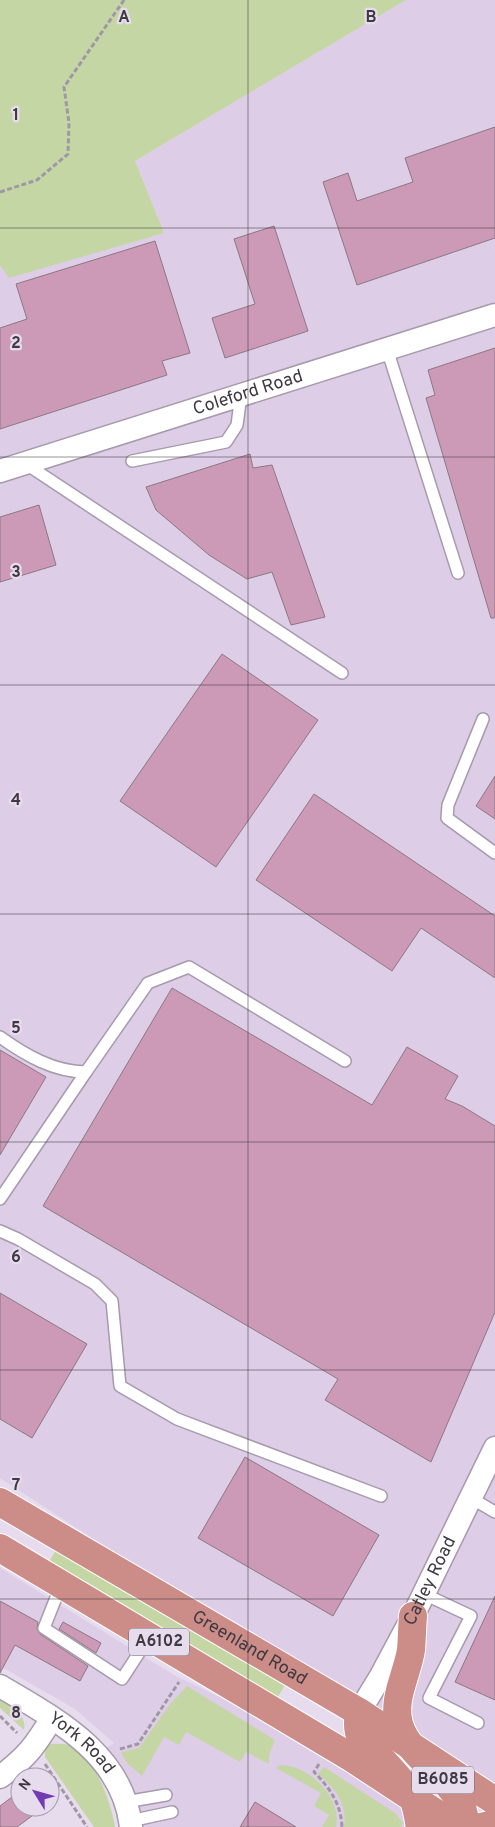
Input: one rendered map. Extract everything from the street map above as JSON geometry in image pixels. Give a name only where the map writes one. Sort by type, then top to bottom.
[{"type":"highway","name":"Greenland Road","points":[[0,1502],[406,1740],[495,1801]]},
{"type":"highway","name":"A6102","points":[[0,1548],[309,1732],[457,1827]]},
{"type":"highway","points":[[406,1740],[399,1723],[397,1704],[410,1651],[418,1605]]},
{"type":"highway","points":[[309,1732],[327,1730],[359,1712]]},
{"type":"highway","points":[[359,1712],[357,1724],[359,1736],[367,1748],[384,1762],[413,1798]]},
{"type":"highway","name":"B6085","points":[[406,1740],[458,1797],[465,1812],[465,1827]]},
{"type":"highway","name":"B6085","points":[[413,1798],[420,1827]]},
{"type":"highway","points":[[481,1827],[495,1824]]},
{"type":"street","name":"Coleford Road","points":[[0,471],[495,315]]},
{"type":"street","name":"Catley Road","points":[[359,1712],[381,1676],[418,1605],[495,1448]]},
{"type":"street","name":"York Road","points":[[0,1686],[74,1731],[97,1754],[114,1776],[128,1817]]},
{"type":"street","points":[[0,1777],[33,1749],[52,1718]]},
{"type":"lane","points":[[387,349],[458,573]]},
{"type":"lane","points":[[132,461],[226,442],[237,425],[241,395]]},
{"type":"lane","points":[[26,464],[342,673]]},
{"type":"lane","points":[[483,719],[448,805],[447,818],[495,853]]},
{"type":"lane","points":[[0,1199],[148,983],[189,967],[345,1061]]},
{"type":"lane","points":[[0,1037],[22,1052],[67,1072],[86,1072]]},
{"type":"lane","points":[[0,1231],[18,1239],[95,1284],[112,1301],[120,1386],[178,1419],[381,1496]]},
{"type":"lane","points":[[471,1498],[495,1512]]},
{"type":"lane","points":[[62,1585],[44,1628],[122,1679],[150,1636]]},
{"type":"lane","points":[[418,1605],[471,1616],[429,1698],[478,1723]]},
{"type":"lane","points":[[128,1817],[166,1795]]},
{"type":"lane","points":[[128,1817],[172,1812]]},
{"type":"path","points":[[0,192],[38,180],[68,154],[69,123],[64,87],[124,0]]},
{"type":"path","points":[[97,1754],[138,1744],[193,1662]]},
{"type":"path","points":[[0,1716],[33,1749],[87,1827]]},
{"type":"shaded area","points":[[406,0],[495,0],[495,1790],[359,1712],[0,1478],[0,265],[164,233],[135,161]]},
{"type":"shaded area","points":[[0,1568],[174,1675],[487,1827],[131,1827],[97,1754],[114,1743],[75,1709],[0,1666]]},
{"type":"green space","points":[[0,0],[406,0],[135,161],[164,233],[9,278],[0,265]]},
{"type":"green space","points":[[56,1550],[285,1685],[276,1700],[47,1565]]},
{"type":"green space","points":[[187,1686],[275,1740],[269,1755],[269,1764],[246,1752],[240,1762],[186,1732],[179,1745],[164,1737],[142,1776],[126,1762],[121,1752],[139,1748],[170,1704]]},
{"type":"green space","points":[[0,1694],[14,1703],[23,1719],[24,1730],[0,1708]]},
{"type":"green space","points":[[51,1744],[71,1746],[88,1761],[106,1793],[115,1827],[94,1827],[60,1778],[60,1767],[52,1767],[45,1757],[45,1747]]},
{"type":"green space","points":[[280,1765],[302,1770],[321,1785],[329,1794],[334,1805],[337,1816],[336,1827],[322,1827],[329,1815],[314,1806],[321,1793],[276,1768]]},
{"type":"green space","points":[[324,1767],[395,1813],[403,1823],[401,1827],[344,1827],[344,1811],[339,1797],[318,1774]]},
{"type":"building","points":[[495,127],[495,238],[357,285],[323,182],[348,173],[357,201],[413,182],[405,158]]},
{"type":"building","points":[[274,226],[308,331],[225,358],[212,318],[255,304],[234,239]]},
{"type":"building","points":[[155,241],[190,353],[162,361],[167,375],[0,429],[0,328],[27,319],[16,284]]},
{"type":"building","points":[[495,348],[495,618],[491,618],[426,398],[435,395],[428,370]]},
{"type":"building","points":[[250,454],[253,468],[272,465],[325,617],[291,625],[272,572],[247,579],[209,555],[156,510],[146,487]]},
{"type":"building","points":[[39,505],[56,565],[0,582],[0,517]]},
{"type":"building","points":[[222,654],[318,720],[216,867],[120,801]]},
{"type":"building","points":[[495,776],[495,819],[476,806]]},
{"type":"building","points":[[314,794],[495,916],[495,978],[421,928],[392,971],[256,880]]},
{"type":"building","points":[[172,988],[372,1105],[407,1047],[458,1076],[445,1099],[462,1106],[495,1126],[495,1312],[431,1462],[325,1400],[338,1379],[43,1206]]},
{"type":"building","points":[[0,1050],[46,1077],[0,1155]]},
{"type":"building","points":[[0,1293],[87,1344],[32,1438],[0,1419]]},
{"type":"building","points":[[245,1457],[379,1535],[333,1616],[198,1538]]},
{"type":"building","points":[[495,1596],[495,1700],[455,1682]]},
{"type":"building","points":[[0,1601],[38,1622],[37,1629],[40,1634],[88,1666],[80,1681],[15,1645],[0,1673]]},
{"type":"building","points":[[63,1622],[101,1643],[96,1653],[59,1629]]},
{"type":"building","points":[[10,1798],[10,1817],[30,1817],[17,1827],[0,1827],[0,1806]]},
{"type":"building","points":[[255,1802],[296,1827],[240,1827]]}]
